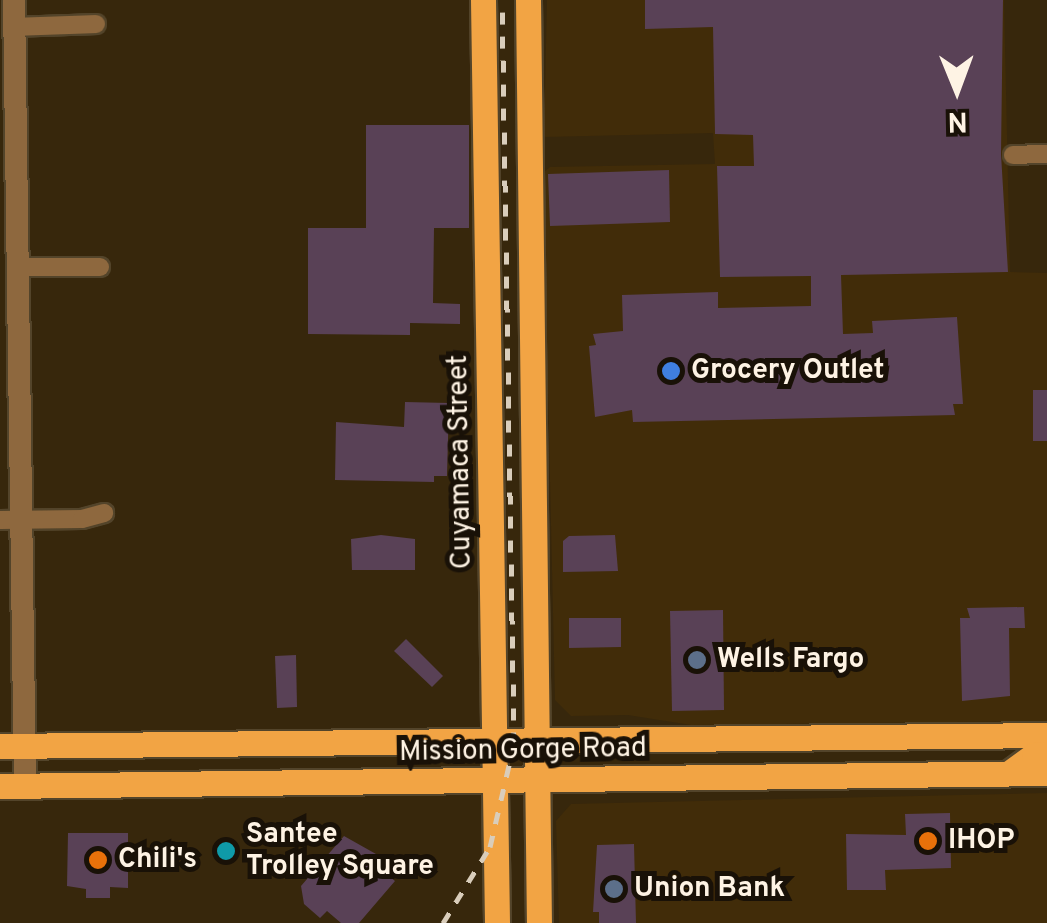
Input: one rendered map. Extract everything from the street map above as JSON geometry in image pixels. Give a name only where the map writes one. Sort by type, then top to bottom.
[{"type":"main road","name":"Cuyamaca Street","points":[[482,0],[497,923]]},
{"type":"main road","points":[[528,0],[539,923]]},
{"type":"main road","name":"Mission Gorge Road","points":[[12,746],[535,744],[1047,734]]},
{"type":"main road","points":[[1009,774],[1034,755],[1047,754]]},
{"type":"main road","name":"Mission Gorge Road","points":[[12,786],[1047,773]]},
{"type":"street","points":[[12,786],[10,520],[18,267],[14,0]]},
{"type":"street","points":[[14,27],[96,24]]},
{"type":"street","points":[[1014,154],[1047,154]]},
{"type":"street","points":[[18,267],[100,268]]},
{"type":"street","points":[[10,520],[104,512]]},
{"type":"shaded area","points":[[547,0],[1004,0],[1010,272],[1047,273],[1047,721],[691,725],[628,715],[571,716],[555,700],[543,173],[550,167],[715,164],[713,133],[544,137]]},
{"type":"shaded area","points":[[1047,793],[1047,923],[559,923],[556,821],[571,804]]},
{"type":"building","points":[[645,0],[1003,0],[1001,154],[1008,272],[841,275],[843,334],[873,333],[872,321],[957,317],[963,404],[953,404],[955,415],[633,422],[632,410],[595,417],[589,346],[596,345],[593,334],[623,331],[622,295],[718,292],[718,308],[811,306],[811,276],[720,277],[717,166],[754,166],[753,135],[715,134],[713,27],[645,29]]},
{"type":"building","points":[[366,125],[469,125],[469,228],[434,228],[433,303],[460,304],[460,324],[410,323],[410,335],[308,334],[308,228],[366,228]]},
{"type":"building","points":[[669,170],[670,222],[550,226],[548,174]]},
{"type":"building","points":[[1033,390],[1047,390],[1047,441],[1033,441]]},
{"type":"building","points":[[405,402],[449,403],[447,476],[434,476],[434,482],[335,480],[336,422],[404,427]]},
{"type":"building","points":[[381,535],[415,539],[415,570],[352,570],[351,539]]},
{"type":"building","points":[[615,535],[618,571],[563,572],[563,541],[569,536]]},
{"type":"building","points":[[1024,607],[1025,628],[1009,628],[1010,696],[962,701],[960,618],[970,618],[967,608]]},
{"type":"building","name":"Wells Fargo","points":[[723,610],[724,710],[672,711],[670,611]]},
{"type":"building","points":[[569,618],[621,618],[621,647],[569,648]]},
{"type":"building","points":[[406,639],[443,676],[432,687],[394,651]]},
{"type":"building","points":[[296,655],[297,707],[277,708],[275,656]]},
{"type":"building","points":[[950,813],[951,868],[885,870],[886,890],[847,890],[846,834],[906,835],[905,814]]},
{"type":"building","name":"Chili's","points":[[68,833],[128,833],[128,888],[110,887],[110,898],[86,898],[86,889],[67,886]]},
{"type":"building","points":[[344,836],[376,854],[370,860],[395,881],[359,923],[341,923],[327,911],[320,918],[304,904],[301,886]]},
{"type":"building","name":"Union Bank","points":[[634,844],[636,923],[599,923],[599,912],[593,912],[597,845]]},
{"type":"railway","points":[[443,923],[490,847],[514,744],[502,0]]},
{"type":"place","name":"Grocery Outlet","points":[[671,371]]},
{"type":"place","name":"Wells Fargo","points":[[697,660]]},
{"type":"place","name":"IHOP","points":[[928,841]]},
{"type":"place","name":"Santee Trolley Square","points":[[226,851]]},
{"type":"place","name":"Chili's","points":[[98,860]]},
{"type":"place","name":"Union Bank","points":[[614,889]]}]
